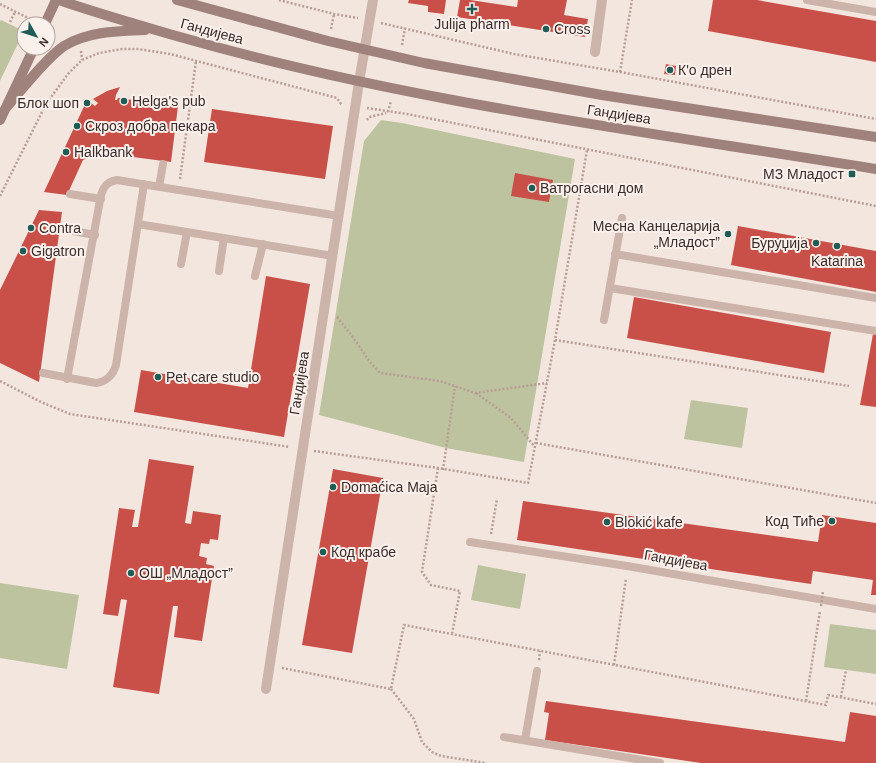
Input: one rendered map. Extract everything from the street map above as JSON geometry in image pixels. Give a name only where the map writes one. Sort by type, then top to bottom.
[{"type":"main road","points":[[49,16],[58,0]]},
{"type":"main road","name":"Гандијева","points":[[58,0],[87,10],[223,49],[359,82],[526,113],[876,169]]},
{"type":"main road","name":"Гандијева","points":[[177,0],[364,50],[487,75],[602,95],[876,137]]},
{"type":"main road","points":[[5,109],[43,66],[65,46],[80,39],[112,31],[154,29]]},
{"type":"main road","points":[[0,120],[30,56]]},
{"type":"street","points":[[364,50],[373,0]]},
{"type":"street","points":[[594,52],[602,0]]},
{"type":"street","name":"Гандијева","points":[[266,689],[364,50]]},
{"type":"lane","points":[[806,0],[876,12]]},
{"type":"lane","points":[[159,187],[163,164]]},
{"type":"lane","points":[[67,378],[101,199],[106,184],[113,180],[117,180],[339,216]]},
{"type":"lane","points":[[43,373],[92,383],[100,383],[108,379],[113,372],[116,365],[144,184]]},
{"type":"lane","points":[[70,194],[101,199]]},
{"type":"lane","points":[[604,320],[622,218]]},
{"type":"lane","points":[[138,224],[333,256]]},
{"type":"lane","points":[[62,230],[94,235]]},
{"type":"lane","points":[[181,264],[187,232]]},
{"type":"lane","points":[[219,271],[224,238]]},
{"type":"lane","points":[[255,276],[263,244]]},
{"type":"lane","points":[[616,254],[876,298]]},
{"type":"lane","points":[[610,288],[876,331]]},
{"type":"lane","name":"Гандијева","points":[[470,542],[627,566],[876,609]]},
{"type":"lane","points":[[525,740],[537,671]]},
{"type":"lane","points":[[504,737],[660,763]]},
{"type":"path","points":[[279,0],[334,14]]},
{"type":"path","points":[[620,72],[632,0]]},
{"type":"path","points":[[0,4],[23,16]]},
{"type":"path","points":[[10,22],[14,12]]},
{"type":"path","points":[[405,28],[514,54],[876,119]]},
{"type":"path","points":[[0,196],[46,104],[68,74],[82,60],[99,53],[122,49],[138,49],[170,54],[316,93]]},
{"type":"path","points":[[179,190],[196,61]]},
{"type":"path","points":[[388,112],[407,114],[876,206]]},
{"type":"path","points":[[0,381],[41,402],[70,414],[303,450],[438,468],[528,483],[555,340],[587,150]]},
{"type":"path","points":[[336,316],[380,374],[440,381],[476,393],[511,418],[535,448]]},
{"type":"path","points":[[555,340],[849,386]]},
{"type":"path","points":[[476,393],[547,383]]},
{"type":"path","points":[[443,470],[455,386]]},
{"type":"path","points":[[536,443],[876,503]]},
{"type":"path","points":[[438,468],[422,572],[430,585],[460,590],[452,634]]},
{"type":"path","points":[[614,665],[625,581]]},
{"type":"path","points":[[821,606],[823,591]]},
{"type":"path","points":[[806,701],[820,615]]},
{"type":"path","points":[[391,688],[404,625],[826,705],[828,695],[876,704]]},
{"type":"path","points":[[270,666],[391,688],[414,719],[422,742],[432,752],[441,756],[486,763]]},
{"type":"path","points":[[841,697],[846,670]]},
{"type":"green space","points":[[1,20],[16,27],[16,48],[0,81]]},
{"type":"green space","points":[[381,120],[575,159],[524,462],[446,448],[319,415],[364,141]]},
{"type":"green space","points":[[691,400],[748,408],[742,448],[684,439]]},
{"type":"green space","points":[[478,565],[526,574],[520,609],[471,600]]},
{"type":"green space","points":[[0,583],[79,595],[67,669],[0,658]]},
{"type":"green space","points":[[830,624],[876,630],[876,674],[824,667]]},
{"type":"building","points":[[409,0],[446,0],[444,14],[428,12],[428,6],[408,3]]},
{"type":"building","points":[[460,0],[470,0],[517,7],[518,0],[567,0],[564,15],[588,19],[585,37],[457,17]]},
{"type":"building","points":[[713,0],[757,0],[876,21],[876,62],[708,31]]},
{"type":"building","name":"К'о дрен","points":[[666,64],[676,66],[675,75],[664,74]]},
{"type":"building","points":[[120,87],[115,100],[118,98],[178,106],[171,162],[110,154],[98,154],[83,160],[67,195],[44,192],[87,100],[95,106],[98,103],[93,99],[107,91]]},
{"type":"building","points":[[212,109],[333,126],[325,179],[204,162]]},
{"type":"building","name":"Ватрогасни дом","points":[[515,173],[553,180],[549,202],[511,196]]},
{"type":"building","points":[[39,210],[62,212],[39,382],[0,363],[0,290]]},
{"type":"building","points":[[738,226],[876,251],[876,292],[731,265]]},
{"type":"building","points":[[266,276],[310,284],[284,437],[134,412],[141,370],[248,388]]},
{"type":"building","points":[[634,297],[831,332],[824,373],[627,338]]},
{"type":"building","points":[[873,334],[876,335],[876,407],[860,405]]},
{"type":"building","points":[[149,459],[194,466],[185,523],[191,524],[193,511],[221,515],[218,540],[210,539],[209,544],[201,543],[199,556],[207,558],[206,564],[214,566],[202,641],[174,637],[178,606],[173,606],[159,694],[113,687],[127,600],[121,599],[118,616],[103,614],[119,508],[135,510],[132,527],[138,527]]},
{"type":"building","points":[[333,469],[383,478],[352,653],[302,645]]},
{"type":"building","points":[[523,501],[818,542],[822,515],[876,523],[876,595],[871,595],[873,580],[813,571],[811,584],[517,540]]},
{"type":"building","points":[[546,701],[845,742],[850,712],[876,716],[876,763],[701,763],[545,740],[549,713],[544,712]]},
{"type":"place","name":"Julija pharm","points":[[472,9]]},
{"type":"place","name":"Cross","points":[[546,29]]},
{"type":"place","name":"К'о дрен","points":[[670,70]]},
{"type":"place","name":"Helga's pub","points":[[124,101]]},
{"type":"place","name":"Блок шоп","points":[[87,103]]},
{"type":"place","name":"Скроз добра пекара","points":[[77,126]]},
{"type":"place","name":"Halkbank","points":[[66,152]]},
{"type":"place","name":"МЗ Младост","points":[[852,174]]},
{"type":"place","name":"Ватрогасни дом","points":[[532,188]]},
{"type":"place","name":"Contra","points":[[31,228]]},
{"type":"place","name":"Месна Канцеларија „Младост”","points":[[728,234]]},
{"type":"place","name":"Буруџија","points":[[816,243]]},
{"type":"place","name":"Katarina","points":[[837,246]]},
{"type":"place","name":"Gigatron","points":[[23,251]]},
{"type":"place","name":"Pet care studio","points":[[158,377]]},
{"type":"place","name":"Domaćica Maja","points":[[333,487]]},
{"type":"place","name":"Код Тиће","points":[[832,521]]},
{"type":"place","name":"Blokić kafe","points":[[607,522]]},
{"type":"place","name":"Код крабе","points":[[323,552]]},
{"type":"place","name":"ОШ „Младост”","points":[[131,573]]}]
